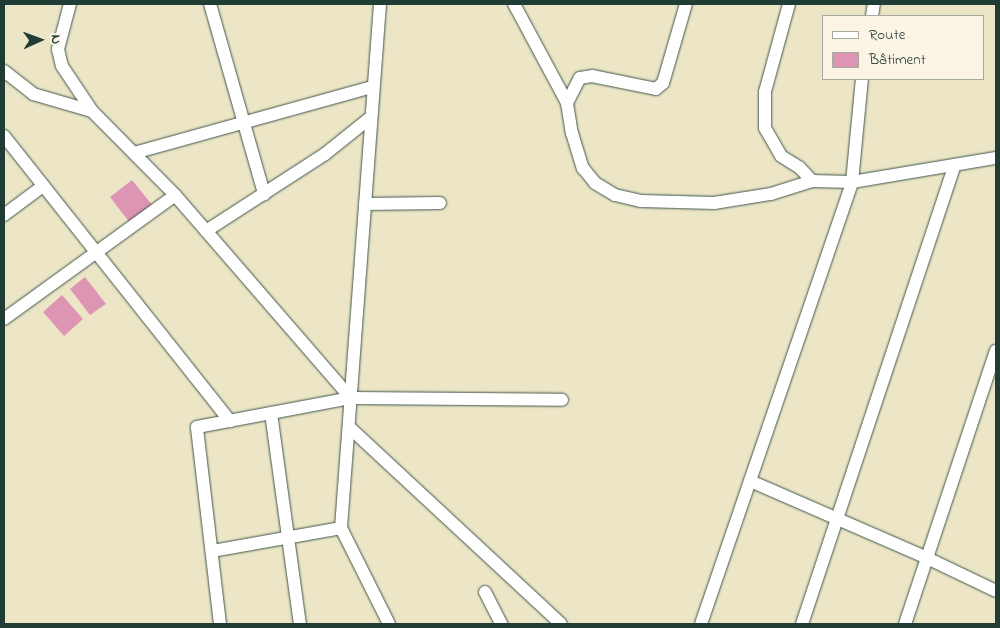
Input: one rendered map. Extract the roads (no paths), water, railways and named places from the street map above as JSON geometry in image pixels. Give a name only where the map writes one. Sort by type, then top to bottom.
[{"type":"street","points":[[70,4],[58,49],[62,66],[92,111],[175,195],[351,398]]},
{"type":"street","points":[[210,4],[264,194]]},
{"type":"street","points":[[380,4],[372,87],[341,528],[389,624]]},
{"type":"street","points":[[514,4],[567,103],[572,133],[583,168],[595,183],[615,194],[641,201],[714,203],[771,194],[812,181],[852,182],[996,158]]},
{"type":"street","points":[[567,103],[580,78],[592,76],[656,89],[663,83],[686,4]]},
{"type":"street","points":[[789,4],[765,92],[764,128],[781,156],[800,168],[812,181]]},
{"type":"street","points":[[4,71],[33,94],[92,111]]},
{"type":"street","points":[[701,624],[852,182],[862,80]]},
{"type":"street","points":[[134,153],[372,87]]},
{"type":"street","points":[[206,231],[325,154],[370,118]]},
{"type":"street","points":[[4,136],[230,421]]},
{"type":"street","points":[[802,624],[955,165]]},
{"type":"street","points":[[4,215],[43,186]]},
{"type":"street","points":[[4,319],[175,195]]},
{"type":"street","points":[[365,204],[440,204]]},
{"type":"street","points":[[904,624],[996,351]]},
{"type":"street","points":[[220,624],[197,427],[351,398],[562,400]]},
{"type":"street","points":[[271,413],[300,624]]},
{"type":"street","points":[[349,427],[561,624]]},
{"type":"street","points":[[750,481],[927,558],[996,591]]},
{"type":"street","points":[[212,551],[341,528]]},
{"type":"street","points":[[485,592],[501,624]]}]
